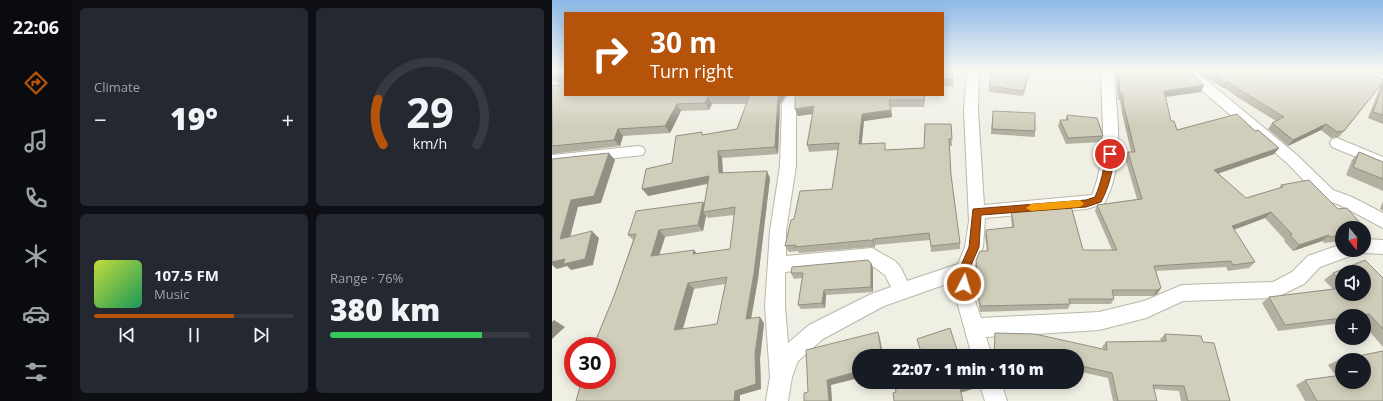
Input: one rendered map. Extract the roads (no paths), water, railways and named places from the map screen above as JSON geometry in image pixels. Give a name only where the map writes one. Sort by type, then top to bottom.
[{"type":"street","points":[[972,89],[971,111],[977,212],[974,247],[964,270],[965,298],[980,349]]},
{"type":"street","points":[[977,212],[1086,203],[1098,200],[1104,188],[1109,167],[1112,128],[1109,89]]},
{"type":"street","points":[[1208,89],[1233,108],[1292,159],[1327,194],[1346,201],[1383,220]]},
{"type":"street","points":[[781,377],[775,306],[778,231],[788,166],[789,104],[793,96]]},
{"type":"street","points":[[1337,143],[1383,163]]},
{"type":"street","points":[[552,160],[638,151]]},
{"type":"street","points":[[1371,246],[1383,247]]},
{"type":"street","points":[[974,328],[1100,321],[1146,309],[1182,293],[1275,290],[1298,278],[1314,261],[1335,254]]},
{"type":"street","points":[[777,264],[872,256],[886,264],[896,273],[901,291]]},
{"type":"street","points":[[777,401],[781,377],[791,354],[816,332],[878,300],[964,270]]},
{"type":"street","points":[[992,389],[996,401]]}]
